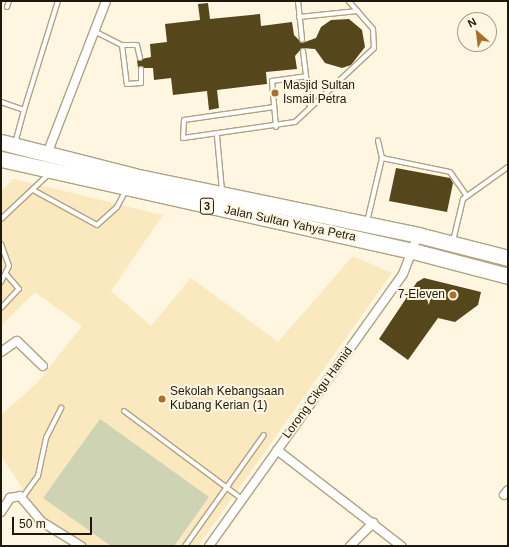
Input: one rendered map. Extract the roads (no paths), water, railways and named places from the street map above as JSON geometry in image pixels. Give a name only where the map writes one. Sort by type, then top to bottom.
[{"type":"highway","name":"Jalan Sultan Yahya Petra","points":[[8,144],[222,194],[418,235],[508,258]]},
{"type":"highway","name":"Jalan Sultan Yahya Petra","points":[[1,158],[126,189],[413,251],[508,276]]},
{"type":"street","points":[[48,154],[106,1]]},
{"type":"street","name":"Lorong Cikgu Hamid","points":[[209,546],[403,274],[418,235]]},
{"type":"street","points":[[1,352],[17,341],[43,366]]},
{"type":"street","points":[[277,450],[401,546]]},
{"type":"street","points":[[1,512],[10,498],[22,498],[42,522],[81,546]]},
{"type":"street","points":[[350,546],[373,523]]},
{"type":"lane","points":[[8,7],[9,1]]},
{"type":"lane","points":[[8,144],[24,110],[58,1]]},
{"type":"lane","points":[[298,1],[302,40]]},
{"type":"lane","points":[[274,108],[181,122],[184,140],[292,124],[374,48],[375,33],[349,1]]},
{"type":"lane","points":[[299,17],[358,11]]},
{"type":"lane","points":[[94,31],[122,45],[137,45],[140,58]]},
{"type":"lane","points":[[122,45],[127,84],[141,83],[141,69]]},
{"type":"lane","points":[[303,51],[310,108]]},
{"type":"lane","points":[[276,127],[272,81],[306,76]]},
{"type":"lane","points":[[1,102],[24,110]]},
{"type":"lane","points":[[217,136],[222,194]]},
{"type":"lane","points":[[367,224],[382,158],[378,140]]},
{"type":"lane","points":[[382,158],[450,172],[466,195]]},
{"type":"lane","points":[[453,244],[466,195],[508,167]]},
{"type":"lane","points":[[1,219],[33,190],[51,171]]},
{"type":"lane","points":[[33,190],[97,225],[117,207],[126,189]]},
{"type":"lane","points":[[1,244],[8,260],[6,274],[1,282]]},
{"type":"lane","points":[[1,308],[19,289],[6,274]]},
{"type":"lane","points":[[22,498],[38,476],[46,438],[61,408]]},
{"type":"lane","points":[[124,411],[242,499]]},
{"type":"lane","points":[[185,546],[264,435]]},
{"type":"place","name":"Masjid Sultan Ismail Petra","points":[[275,93]]},
{"type":"place","name":"7-Eleven","points":[[453,295]]},
{"type":"place","name":"Sekolah Kebangsaan Kubang Kerian (1)","points":[[162,399]]}]
